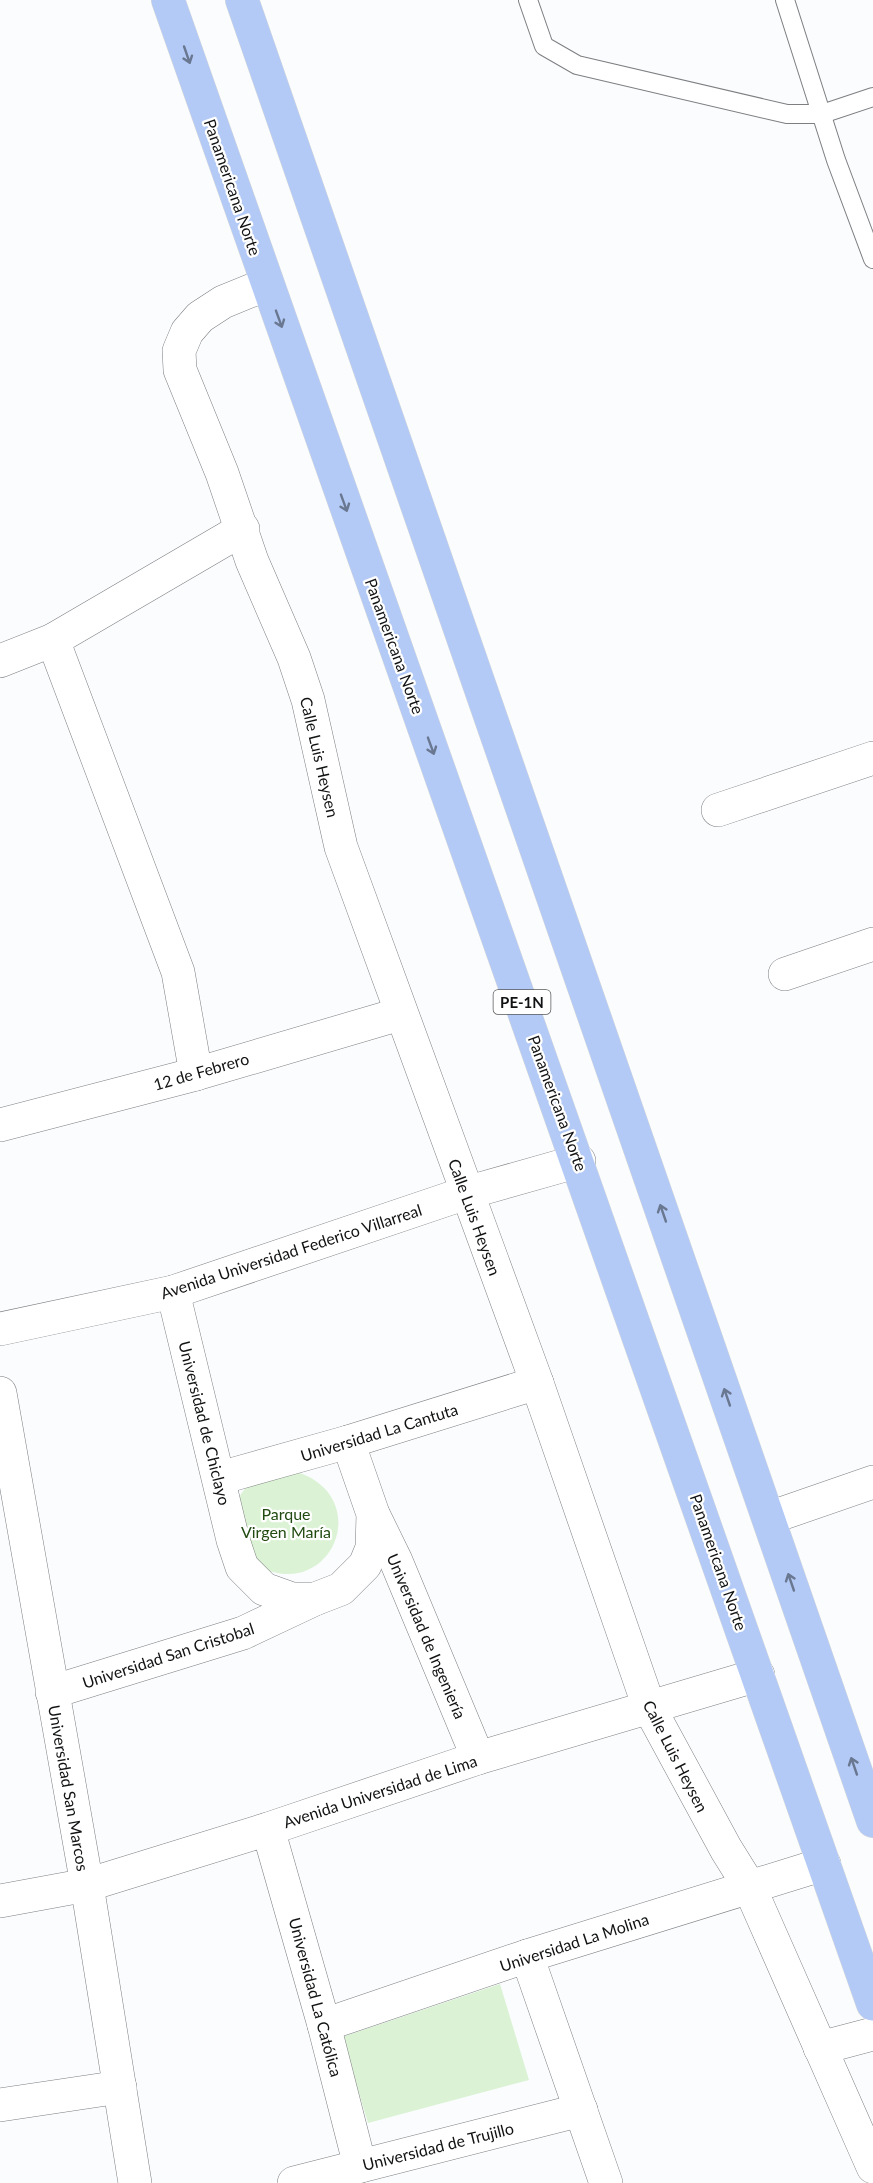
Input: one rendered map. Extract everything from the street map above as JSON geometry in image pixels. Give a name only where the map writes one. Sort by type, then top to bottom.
[{"type":"highway","name":"Panamericana Norte","points":[[168,0],[579,1161],[873,2004]]},
{"type":"highway","points":[[242,0],[873,1821]]},
{"type":"street","name":"Calle Luis Heysen","points":[[267,284],[224,302],[200,317],[187,332],[179,351],[180,370],[243,529],[252,561],[294,658],[308,700],[341,847],[400,1014],[537,1383],[649,1707],[749,1886],[873,2167]]},
{"type":"street","points":[[0,661],[53,640],[243,529]]},
{"type":"street","points":[[53,640],[178,972],[196,1074]]},
{"type":"street","points":[[718,810],[873,758]]},
{"type":"street","points":[[785,974],[873,944]]},
{"type":"street","name":"12 de Febrero","points":[[0,1125],[196,1074],[400,1014]]},
{"type":"street","name":"Avenida Universidad Federico Villarreal","points":[[0,1329],[173,1292],[466,1192],[579,1161]]},
{"type":"street","name":"Universidad de Chiclayo","points":[[173,1292],[242,1567],[264,1588],[292,1599],[315,1599],[340,1589],[365,1565],[372,1548],[373,1514],[348,1442]]},
{"type":"street","name":"Universidad La Cantuta","points":[[220,1478],[348,1442],[537,1383]]},
{"type":"street","name":"Universidad San Marcos","points":[[0,1393],[11,1521],[52,1692],[87,1885],[135,2183]]},
{"type":"street","points":[[769,1518],[873,1482]]},
{"type":"street","name":"Universidad de Ingeniería","points":[[373,1514],[396,1561],[478,1758]]},
{"type":"street","name":"Universidad San Cristobal","points":[[52,1692],[243,1633],[315,1599]]},
{"type":"street","name":"Avenida Universidad de Lima","points":[[0,1901],[87,1885],[268,1829],[478,1758],[758,1675]]},
{"type":"street","name":"Universidad La Católica","points":[[268,1829],[324,2025],[360,2166]]},
{"type":"street","name":"Universidad La Molina","points":[[324,2025],[527,1956],[824,1864]]},
{"type":"street","points":[[527,1956],[606,2183]]},
{"type":"street","points":[[820,2048],[873,2034]]},
{"type":"street","points":[[0,2105],[120,2087]]},
{"type":"street","name":"Universidad de Trujillo","points":[[294,2183],[581,2110]]},
{"type":"lane","points":[[528,0],[544,46],[577,64],[787,114],[822,114],[873,98]]},
{"type":"lane","points":[[785,0],[873,259]]},
{"type":"green space","name":"Parque Virgen María","points":[[290,1470],[316,1481],[331,1497],[338,1517],[336,1536],[328,1554],[313,1567],[293,1574],[269,1571],[252,1561],[247,1555],[237,1511],[239,1497],[250,1485],[266,1477]]},
{"type":"green space","points":[[500,1984],[529,2080],[368,2123],[342,2037]]}]
